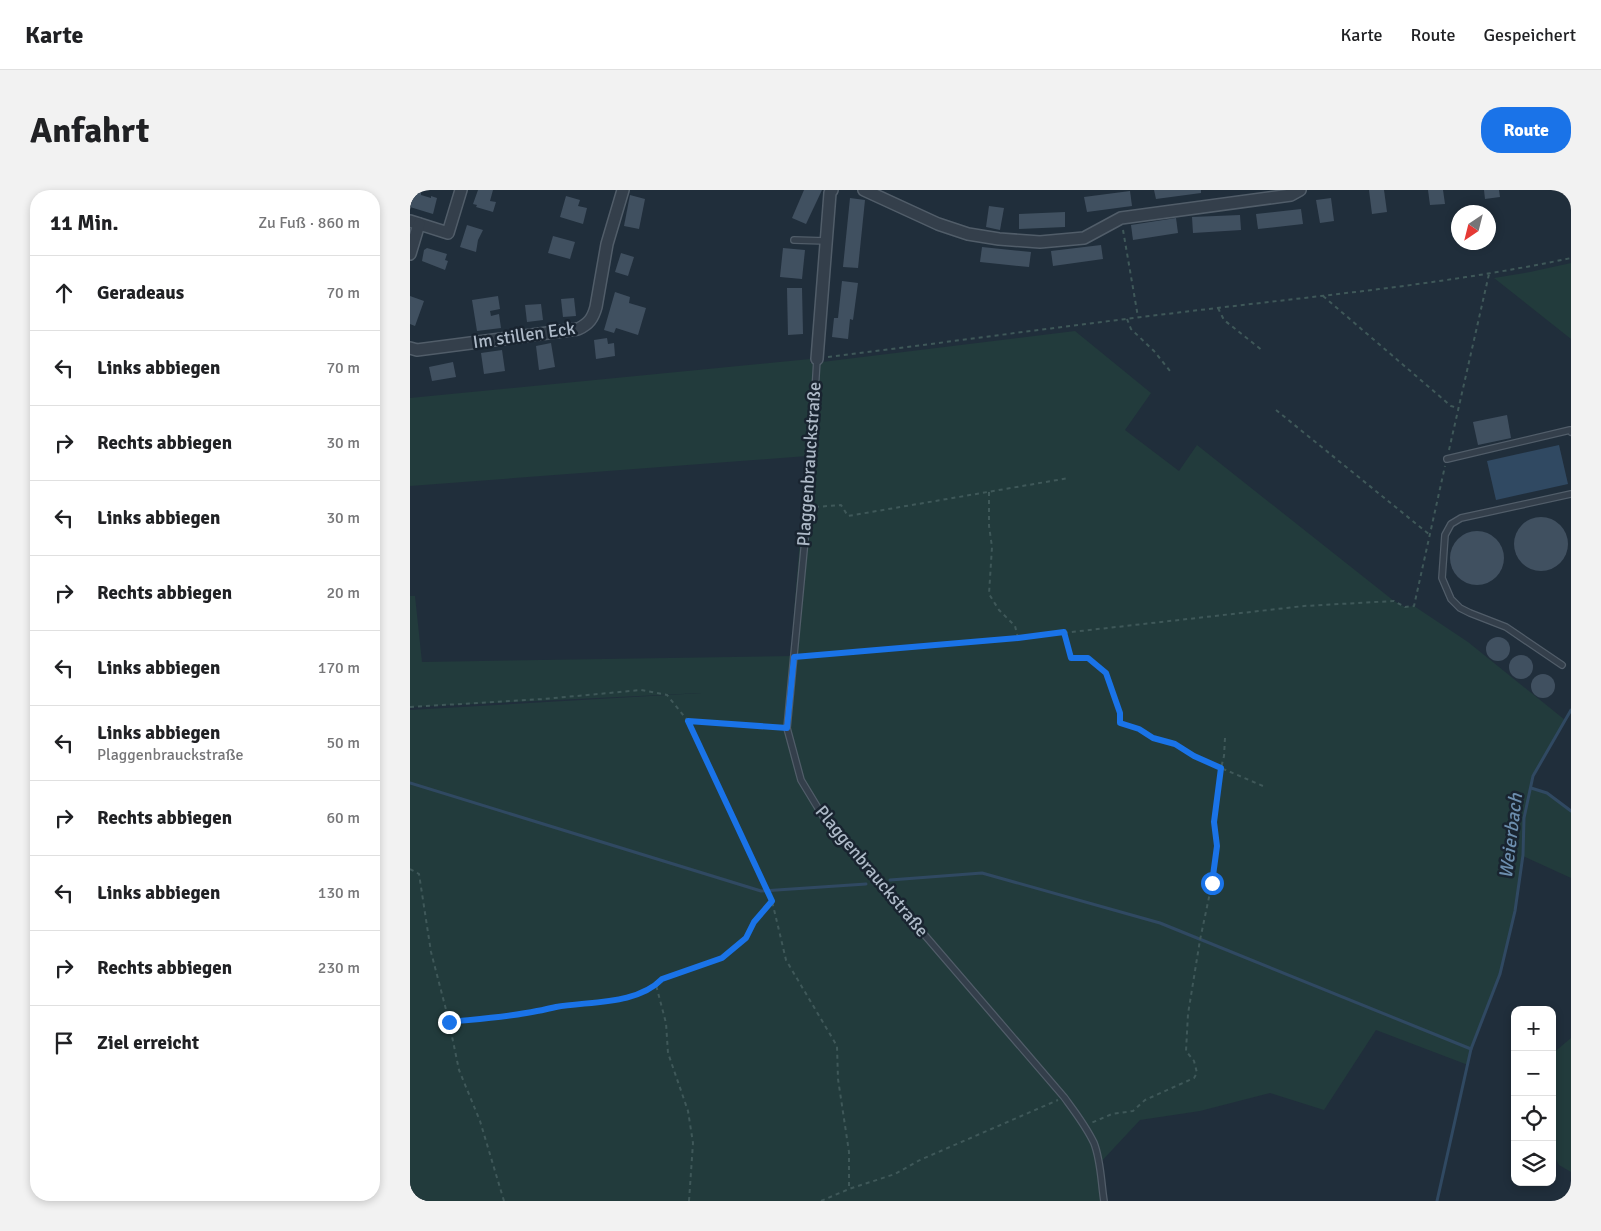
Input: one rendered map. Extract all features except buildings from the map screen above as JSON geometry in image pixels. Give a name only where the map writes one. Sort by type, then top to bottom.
[{"type":"street","points":[[410,254],[414,222],[448,233],[461,190]]},
{"type":"street","name":"Im stillen Eck","points":[[410,348],[417,350],[427,349],[578,329],[585,326],[593,316],[596,307],[607,244],[623,190]]},
{"type":"street","name":"Plaggenbrauckstraße","points":[[816,359],[830,193],[832,190]]},
{"type":"street","points":[[864,190],[938,224],[968,234],[999,239],[1040,242],[1084,238],[1121,218],[1291,196],[1300,190]]},
{"type":"lane","points":[[794,240],[826,241]]},
{"type":"lane","name":"Plaggenbrauckstraße","points":[[816,359],[808,508],[787,728],[801,780],[824,818],[1064,1097],[1094,1144],[1104,1201]]},
{"type":"lane","points":[[1447,459],[1571,431]]},
{"type":"lane","points":[[1562,666],[1506,627],[1460,608],[1451,599],[1442,578],[1445,535],[1451,524],[1461,518],[1571,494]]},
{"type":"path","points":[[1121,218],[1138,317]]},
{"type":"path","points":[[816,359],[1489,274],[1571,258]]},
{"type":"path","points":[[1322,296],[1451,406],[1458,408]]},
{"type":"path","points":[[1218,308],[1224,320],[1263,351]]},
{"type":"path","points":[[1127,319],[1131,329],[1154,351],[1170,371]]},
{"type":"path","points":[[1276,410],[1430,534]]},
{"type":"path","points":[[808,508],[841,505],[848,516],[1069,478]]},
{"type":"path","points":[[989,492],[989,526],[992,547],[988,594],[999,610],[1015,626],[1018,638]]},
{"type":"path","points":[[794,657],[1018,638],[1304,606],[1394,601]]},
{"type":"path","points":[[1064,632],[1071,658],[1088,658],[1106,673],[1120,713],[1120,723],[1139,729],[1153,738],[1175,744],[1194,756],[1263,786]]},
{"type":"path","points":[[410,708],[641,690],[667,696],[688,721],[772,901],[786,960],[837,1046],[838,1079],[849,1152],[850,1189]]},
{"type":"path","points":[[688,721],[787,728]]},
{"type":"path","points":[[1084,1126],[1112,1114],[1133,1111],[1145,1100],[1194,1078],[1197,1072],[1194,1061],[1186,1051],[1188,1014],[1217,846],[1214,822],[1224,756],[1224,738]]},
{"type":"path","points":[[410,869],[419,874],[431,952],[459,1070],[480,1121],[504,1201]]},
{"type":"path","points":[[449,1022],[536,1012],[557,1006],[581,1005],[634,995],[656,985],[662,979],[722,958],[746,938],[754,922],[772,901]]},
{"type":"path","points":[[656,985],[666,1023],[668,1053],[688,1111],[693,1143],[689,1201]]},
{"type":"path","points":[[821,1201],[895,1174],[920,1160],[1064,1097]]},
{"type":"green space","points":[[1571,263],[1571,339],[1494,278],[1530,272]]},
{"type":"green space","points":[[1075,331],[1151,393],[1125,430],[1179,471],[1197,445],[1394,601],[1405,607],[1414,606],[1468,642],[1565,720],[1533,776],[1531,788],[1547,793],[1571,811],[1571,878],[1523,856],[1508,945],[1468,1065],[1376,1030],[1324,1110],[1270,1093],[1200,1111],[1140,1120],[1099,1164],[1104,1201],[410,1201],[410,710],[702,693],[410,707],[410,596],[415,596],[422,662],[791,656],[792,675],[794,612],[807,456],[410,486],[410,398],[810,359],[810,363],[822,362]]},
{"type":"green space","points":[[1571,1038],[1571,1172],[1559,1165],[1556,1159],[1556,1051]]},
{"type":"water","points":[[1559,445],[1568,484],[1496,500],[1487,461]]},
{"type":"waterway","name":"Weierbach","points":[[1437,1201],[1471,1049],[1500,974],[1515,911],[1523,855],[1524,818],[1533,776],[1571,710]]},
{"type":"waterway","points":[[410,783],[761,891],[866,884]]},
{"type":"waterway","points":[[1531,788],[1547,793],[1571,811]]},
{"type":"waterway","points":[[890,880],[982,873],[1160,923],[1471,1049]]},
{"type":"route","points":[[449,1022],[536,1012],[557,1006],[581,1005],[634,995],[656,985],[662,979],[722,958],[746,938],[754,922],[772,901],[688,721],[787,728],[794,657],[1018,638],[1064,632],[1071,658],[1088,658],[1106,673],[1120,713],[1120,723],[1139,729],[1153,738],[1175,744],[1194,756],[1221,768],[1214,822],[1217,846],[1212,883]]}]
